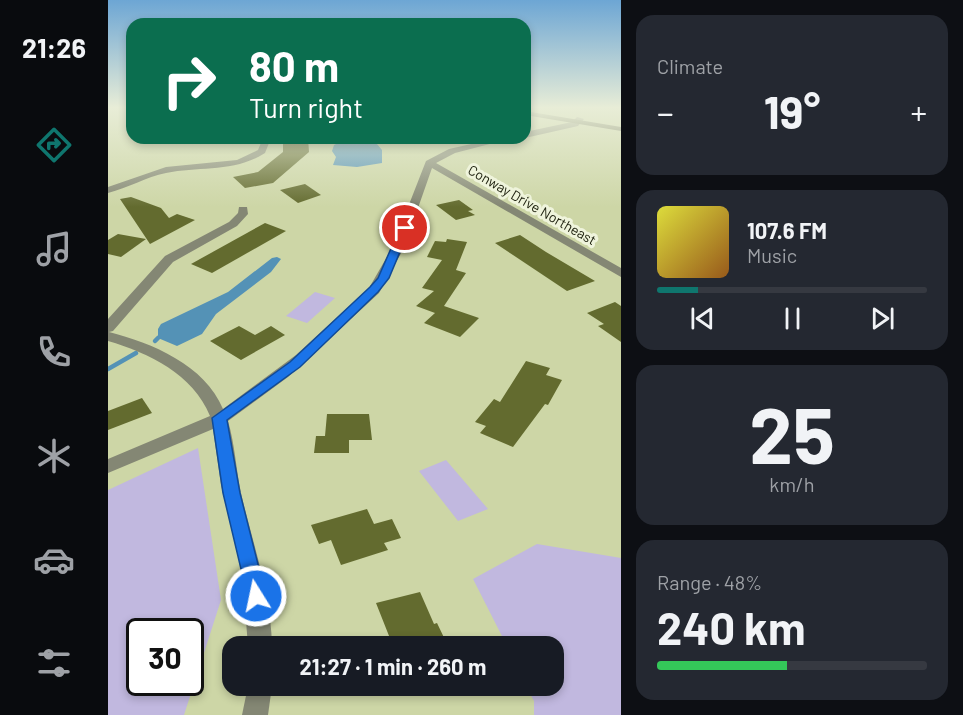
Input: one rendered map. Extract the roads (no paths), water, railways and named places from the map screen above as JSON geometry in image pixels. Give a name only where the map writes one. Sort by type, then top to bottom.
[{"type":"street","points":[[108,190],[164,171],[246,160],[262,151],[265,144]]},
{"type":"street","points":[[108,466],[219,418],[244,403],[295,364],[374,290],[398,248],[429,163],[452,151],[482,144]]},
{"type":"street","name":"Conway Drive Northeast","points":[[429,163],[621,273]]},
{"type":"street","points":[[108,328],[169,259],[233,224],[243,214],[243,209]]},
{"type":"street","points":[[108,336],[147,348],[174,363],[203,393],[219,418],[232,493],[254,581],[259,636]]},
{"type":"street","points":[[255,715],[258,696]]},
{"type":"water","points":[[377,144],[382,150],[382,163],[357,167],[333,165],[336,157],[332,151],[334,145]]},
{"type":"water","points":[[272,258],[281,259],[271,272],[216,314],[202,334],[177,346],[158,338],[158,329],[161,324],[228,292]]},
{"type":"waterway","points":[[155,341],[158,338]]},
{"type":"waterway","points":[[108,369],[136,353]]}]
